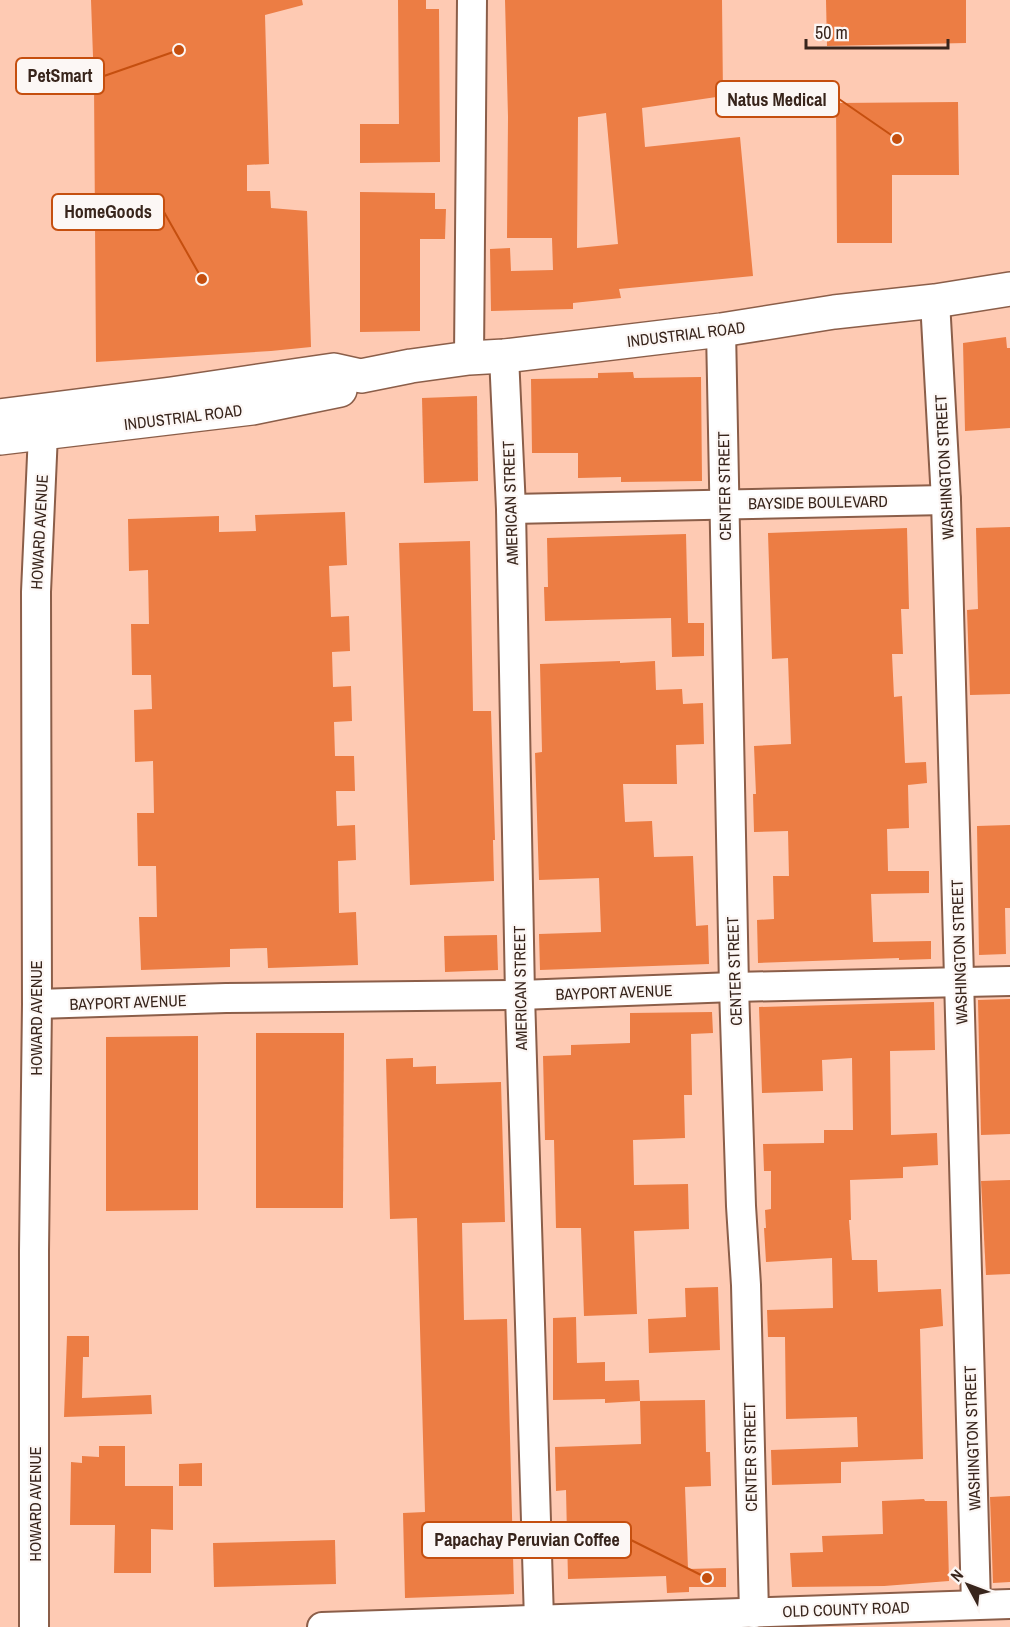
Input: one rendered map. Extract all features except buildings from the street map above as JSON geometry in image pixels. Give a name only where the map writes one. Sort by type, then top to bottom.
[{"type":"main road","name":"INDUSTRIAL ROAD","points":[[0,416],[44,422],[252,408],[345,389],[361,376],[411,366],[722,330],[834,312],[935,301],[1010,289]]},
{"type":"main road","name":"INDUSTRIAL ROAD","points":[[0,438],[44,422]]},
{"type":"street","points":[[469,358],[472,0]]},
{"type":"street","name":"WASHINGTON STREET","points":[[935,301],[946,500],[976,1604]]},
{"type":"street","name":"CENTER STREET","points":[[722,330],[734,987],[741,1206],[746,1285],[754,1613]]},
{"type":"street","name":"AMERICAN STREET","points":[[504,356],[539,1620]]},
{"type":"street","name":"HOWARD AVENUE","points":[[34,1627],[36,592],[44,422]]},
{"type":"street","name":"BAYSIDE BOULEVARD","points":[[510,509],[946,500]]},
{"type":"street","name":"BAYPORT AVENUE","points":[[37,1004],[226,998],[520,995],[734,987],[1010,981]]},
{"type":"street","name":"OLD COUNTY ROAD","points":[[322,1627],[1010,1604]]},
{"type":"place","name":"PetSmart","points":[[179,50]]},
{"type":"place","name":"Natus Medical","points":[[897,139]]},
{"type":"place","name":"HomeGoods","points":[[202,279]]},
{"type":"place","name":"Papachay Peruvian Coffee","points":[[707,1578]]}]
